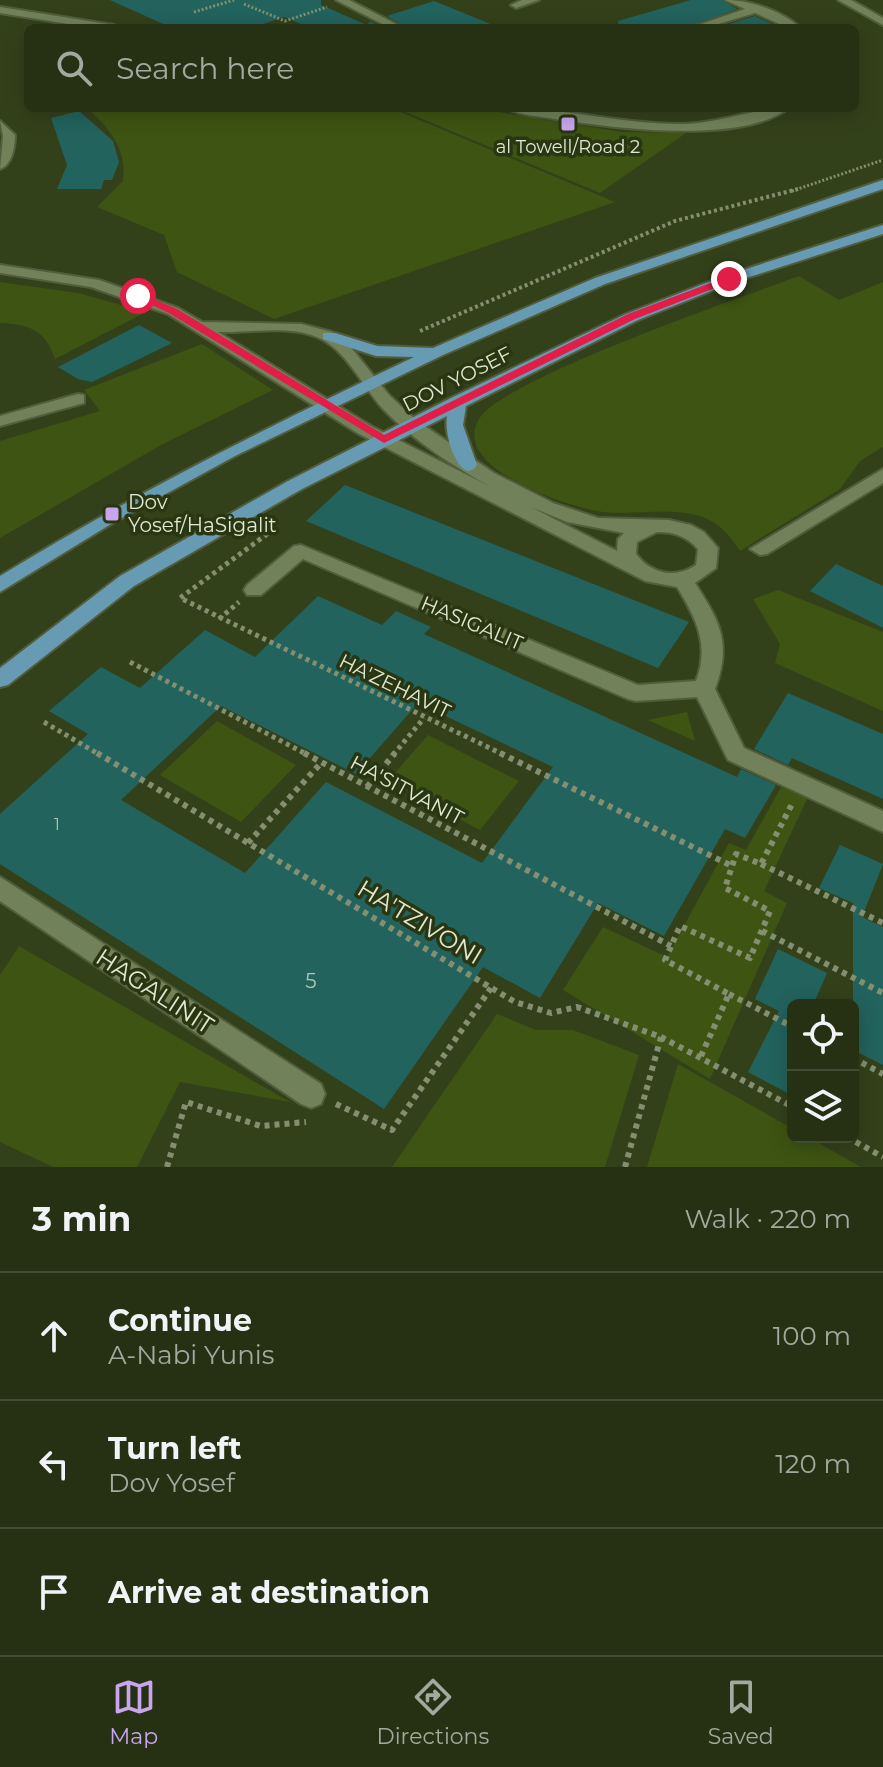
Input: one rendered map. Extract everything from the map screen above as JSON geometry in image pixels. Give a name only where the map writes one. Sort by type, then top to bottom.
[{"type":"main road","name":"DOV YOSEF","points":[[0,585],[104,520],[324,405],[437,352],[600,281],[883,184]]},
{"type":"main road","name":"DOV YOSEF","points":[[0,679],[127,581],[247,510],[459,401],[632,317],[729,279],[883,229]]},
{"type":"main road","points":[[329,336],[376,351],[437,352]]},
{"type":"main road","points":[[459,401],[455,433],[468,465]]},
{"type":"street","points":[[342,0],[391,24]]},
{"type":"street","points":[[516,5],[534,0]]},
{"type":"street","points":[[730,0],[788,24]]},
{"type":"street","points":[[843,0],[883,22]]},
{"type":"street","points":[[707,24],[756,9]]},
{"type":"street","points":[[0,10],[89,24]]},
{"type":"street","points":[[537,112],[605,124],[658,128],[727,124],[769,112]]},
{"type":"street","points":[[0,125],[9,135],[9,146],[0,165]]},
{"type":"street","points":[[0,269],[94,283],[138,296],[196,325],[384,440],[654,578],[683,580],[706,568],[708,548],[686,530],[599,525],[573,517],[468,465],[412,426],[369,383],[329,336],[305,329],[238,330],[196,325]]},
{"type":"street","points":[[251,359],[260,341],[281,330]]},
{"type":"street","points":[[0,421],[78,399]]},
{"type":"street","points":[[760,549],[883,475]]},
{"type":"street","points":[[637,569],[626,554],[628,539],[653,526]]},
{"type":"street","name":"HASIGALIT","points":[[254,590],[301,551],[636,693],[704,689]]},
{"type":"street","points":[[683,580],[715,637],[713,669],[704,689],[736,754],[883,822]]},
{"type":"street","name":"HAGALINIT","points":[[0,888],[311,1094]]},
{"type":"path","points":[[194,12],[234,0]]},
{"type":"path","points":[[244,4],[285,21],[342,0]]},
{"type":"path","name":"HA'ZEHAVIT","points":[[247,510],[274,529],[180,598],[732,866]]},
{"type":"path","name":"HA'SITVANIT","points":[[130,662],[671,946]]},
{"type":"path","points":[[367,787],[424,718]]},
{"type":"path","name":"HA'TZIVONI","points":[[44,722],[515,1002],[551,1013],[577,1007],[661,1037],[787,1104]]},
{"type":"path","points":[[248,843],[321,763]]},
{"type":"path","points":[[761,864],[803,785]]},
{"type":"path","points":[[787,1024],[665,960],[680,926],[750,958],[770,911],[725,888],[736,854],[883,923]]},
{"type":"path","points":[[762,931],[883,993]]},
{"type":"path","points":[[701,1056],[729,994]]},
{"type":"path","points":[[625,1167],[661,1037]]},
{"type":"path","points":[[859,1061],[883,1074]]},
{"type":"path","points":[[858,1143],[883,1157]]},
{"type":"green space","points":[[91,112],[401,112],[615,202],[274,319],[177,272],[164,235],[97,207],[123,181],[124,169],[115,140]]},
{"type":"green space","points":[[406,112],[497,112],[622,132],[686,133],[600,193]]},
{"type":"green space","points":[[799,276],[839,300],[883,282],[883,447],[860,461],[840,489],[740,551],[723,530],[700,516],[674,512],[610,513],[560,501],[514,481],[480,453],[474,436],[479,419],[497,402],[531,383],[627,340]]},
{"type":"green space","points":[[0,282],[78,293],[146,312],[55,359],[47,342],[35,331],[20,325],[0,323]]},
{"type":"green space","points":[[202,344],[273,390],[161,445],[0,538],[0,441],[100,411],[84,390]]},
{"type":"green space","points":[[778,590],[883,632],[883,711],[775,663],[780,644],[753,599]]},
{"type":"green space","points":[[687,712],[695,741],[648,720]]},
{"type":"green space","points":[[217,721],[296,765],[241,822],[160,775]]},
{"type":"green space","points":[[428,735],[519,781],[480,830],[388,781]]},
{"type":"green space","points":[[781,787],[808,797],[764,891],[787,903],[710,1079],[563,990],[603,927],[667,957],[729,843],[746,850]]},
{"type":"green space","points":[[19,946],[290,1102],[180,1082],[137,1167],[53,1167],[0,1142],[0,975]]},
{"type":"green space","points":[[497,1014],[536,1030],[573,1030],[639,1055],[605,1167],[392,1167]]},
{"type":"green space","points":[[678,1064],[787,1126],[787,1143],[819,1143],[861,1167],[647,1167]]},
{"type":"building","points":[[110,0],[321,0],[321,5],[365,24],[301,24],[284,17],[263,24],[163,24]]},
{"type":"building","points":[[691,0],[722,0],[737,9],[697,24],[618,24],[618,21]]},
{"type":"building","points":[[434,1],[491,24],[400,24],[387,16]]},
{"type":"building","points":[[755,16],[772,24],[728,24]]},
{"type":"building","points":[[80,112],[113,141],[119,162],[112,180],[104,180],[101,189],[57,189],[67,165],[51,118]]},
{"type":"building","points":[[139,325],[172,343],[92,382],[78,379],[58,367]]},
{"type":"building","points":[[345,485],[689,622],[658,668],[306,521]]},
{"type":"building","points":[[836,564],[883,586],[883,628],[810,591]]},
{"type":"building","points":[[318,596],[382,625],[396,611],[431,627],[424,634],[737,777],[741,769],[776,785],[745,838],[725,829],[664,936],[598,903],[540,998],[483,967],[384,1109],[0,864],[0,814],[88,734],[49,711],[101,667],[140,688],[205,630],[255,657]],"holes":[[[418,703],[553,767],[482,863],[326,782],[245,873],[121,800],[221,706],[356,774]]]},
{"type":"building","points":[[788,693],[883,734],[883,799],[792,758],[788,765],[754,749]]},
{"type":"building","points":[[840,845],[883,864],[862,917],[883,927],[883,1065],[859,1053],[859,999],[853,999],[853,903],[819,888]]},
{"type":"building","points":[[778,949],[827,973],[816,999],[787,999],[787,1093],[748,1072],[779,1011],[755,999]]},
{"type":"place","name":"al Towell/Road 2","points":[[568,124]]},
{"type":"place","name":"Dov Yosef/HaSigalit","points":[[112,514]]},
{"type":"route","points":[[138,296],[173,311],[384,440],[632,317],[729,279]]}]
